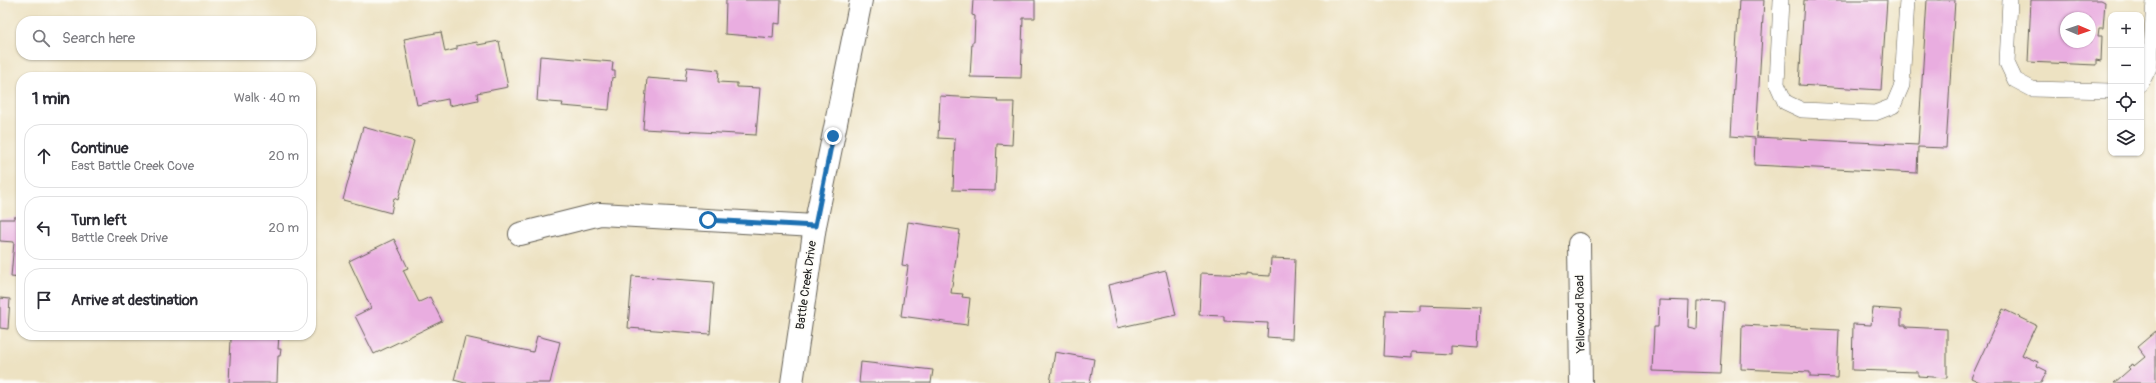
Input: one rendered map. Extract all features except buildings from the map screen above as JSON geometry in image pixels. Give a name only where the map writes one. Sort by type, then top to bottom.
[{"type":"street","name":"Battle Creek Drive","points":[[792,383],[815,226],[860,0]]},
{"type":"street","points":[[520,234],[600,214],[815,226]]},
{"type":"street","name":"Yellowood Road","points":[[1579,244],[1581,383]]},
{"type":"lane","points":[[1781,0],[1777,84],[1784,102],[1802,110],[1875,113],[1893,106],[1902,85],[1907,0]]},
{"type":"lane","points":[[2010,0],[2007,63],[2015,80],[2032,89],[2108,91]]},
{"type":"lane","points":[[2144,78],[2150,66],[2154,0]]},
{"type":"route","points":[[708,220],[815,226],[833,136]]}]
